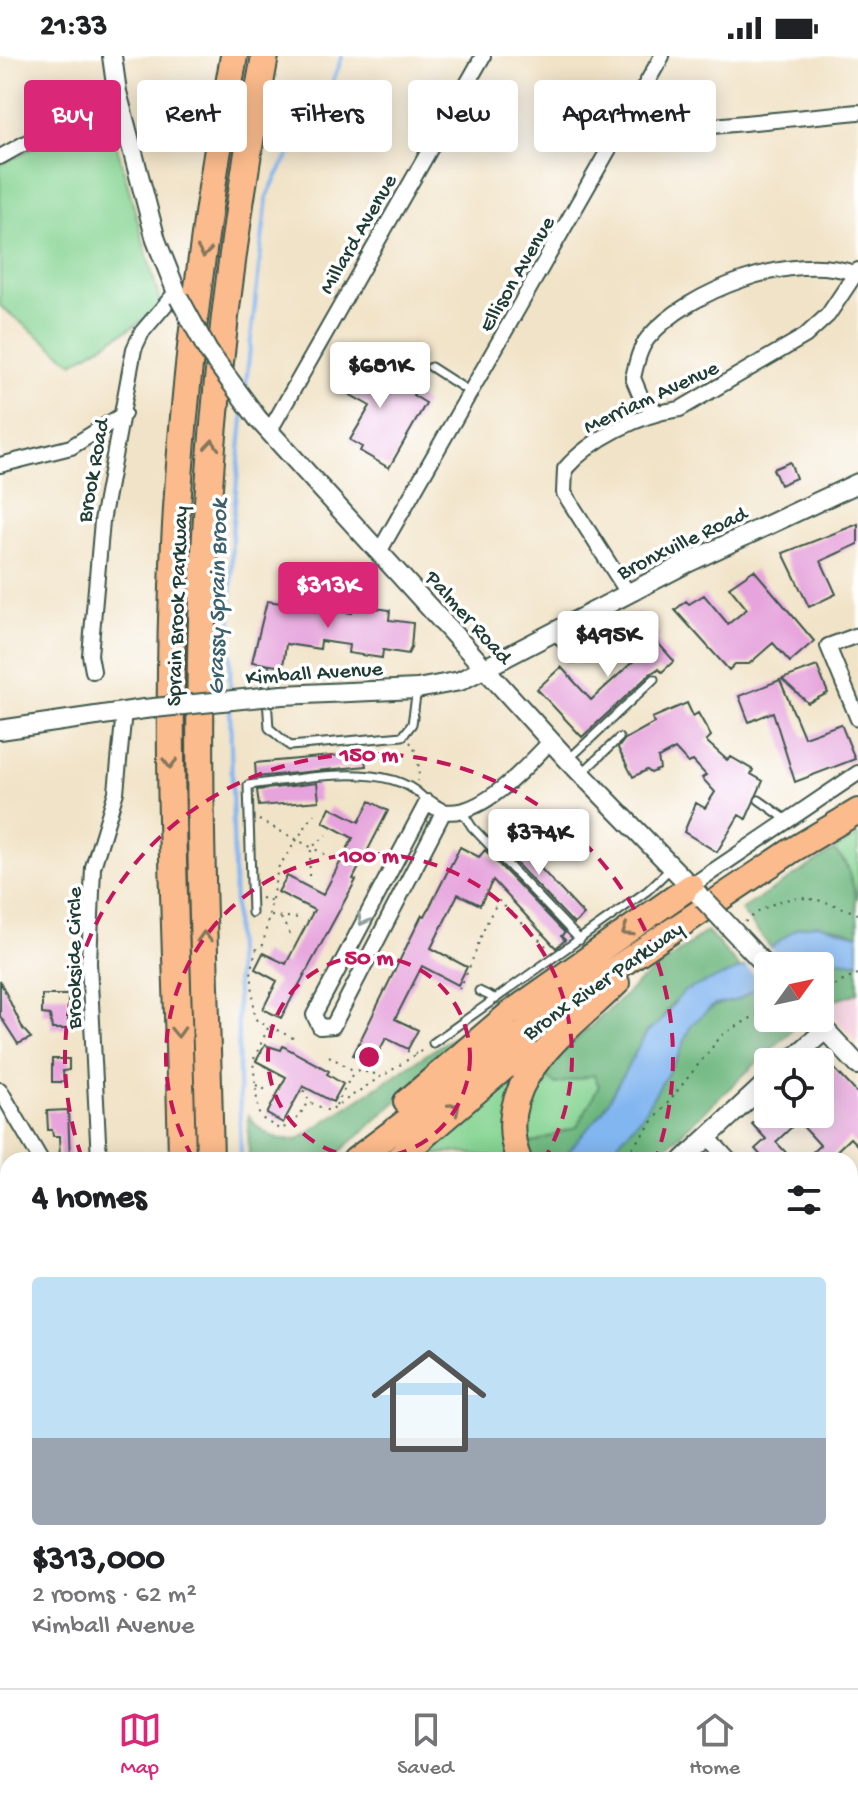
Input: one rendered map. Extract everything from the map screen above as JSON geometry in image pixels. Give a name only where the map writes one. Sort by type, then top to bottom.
[{"type":"highway","name":"Sprain Brook Parkway","points":[[182,1152],[171,829],[173,617],[189,370],[234,56]]},
{"type":"highway","name":"Sprain Brook Parkway","points":[[210,1152],[200,782],[205,560],[226,314],[265,56]]},
{"type":"highway","name":"Bronx River Parkway","points":[[366,1152],[561,1005],[779,859],[858,811]]},
{"type":"highway","name":"Bronx River Parkway","points":[[405,1152],[499,1071],[617,983],[858,825]]},
{"type":"highway","points":[[356,1152],[485,1033],[697,892]]},
{"type":"highway","points":[[518,1152],[512,1115],[522,1081],[542,1056],[617,983]]},
{"type":"street","name":"Palmer Road","points":[[112,56],[115,80]]},
{"type":"street","name":"Millard Avenue","points":[[263,425],[483,56]]},
{"type":"street","name":"Ellison Avenue","points":[[649,80],[662,56]]},
{"type":"street","name":"Palmer Road","points":[[121,107],[156,240],[178,294],[208,351],[263,425],[551,741],[754,953]]},
{"type":"street","points":[[716,126],[858,112]]},
{"type":"street","points":[[0,157],[24,144]]},
{"type":"street","name":"Ellison Avenue","points":[[379,552],[609,152]]},
{"type":"street","points":[[658,412],[643,402],[633,378],[646,340],[665,322],[716,292],[768,272],[834,265],[856,271]]},
{"type":"street","name":"Merriam Avenue","points":[[628,593],[564,493],[565,469],[594,443],[658,412],[680,409],[805,336],[828,315],[856,271]]},
{"type":"street","name":"Brook Road","points":[[93,671],[90,655],[102,521],[134,349],[142,332],[178,294]]},
{"type":"street","points":[[0,465],[71,447],[124,414]]},
{"type":"street","name":"Bronxville Road","points":[[485,667],[628,593],[858,483]]},
{"type":"street","points":[[858,635],[828,646],[858,719]]},
{"type":"street","name":"Kimball Avenue","points":[[0,730],[124,711],[282,695],[417,689],[460,681],[485,667]]},
{"type":"street","name":"Brookside Circle","points":[[99,1152],[89,963],[93,867],[116,792],[124,711]]},
{"type":"street","points":[[444,811],[333,1026],[320,1027],[314,1015],[427,802],[444,811],[492,796],[514,779],[551,741]]},
{"type":"street","points":[[697,892],[787,820],[858,773]]},
{"type":"street","points":[[384,881],[403,891]]},
{"type":"street","points":[[800,1048],[813,1032]]},
{"type":"street","points":[[827,1032],[858,1065]]},
{"type":"street","points":[[0,1090],[36,1152]]},
{"type":"street","points":[[692,1152],[754,1094]]},
{"type":"street","points":[[708,1137],[722,1152]]},
{"type":"lane","points":[[431,367],[471,393]]},
{"type":"lane","points":[[553,633],[572,658],[582,660],[590,659],[599,652],[602,641],[597,629]]},
{"type":"lane","points":[[265,669],[269,728],[290,746],[403,736],[412,724],[417,689]]},
{"type":"lane","points":[[575,766],[654,679]]},
{"type":"lane","points":[[575,766],[619,738]]},
{"type":"lane","points":[[252,913],[248,785],[370,774],[417,789],[427,802]]},
{"type":"lane","points":[[759,800],[787,820]]},
{"type":"lane","points":[[460,808],[472,827],[580,940]]},
{"type":"lane","points":[[433,1043],[647,891],[672,867]]},
{"type":"lane","points":[[479,991],[496,999]]},
{"type":"path","points":[[416,749],[419,773]]},
{"type":"path","points":[[249,812],[263,824],[330,857]]},
{"type":"path","points":[[293,1038],[255,1019],[251,968],[257,948],[263,945],[278,868],[314,814]]},
{"type":"path","points":[[309,876],[311,848],[327,835]]},
{"type":"path","points":[[744,923],[777,902],[807,897],[858,914]]},
{"type":"path","points":[[459,989],[475,960],[489,915],[499,901],[557,957]]},
{"type":"path","points":[[270,915],[301,918]]},
{"type":"path","points":[[281,917],[291,936]]},
{"type":"path","points":[[834,985],[858,974]]},
{"type":"path","points":[[628,1152],[722,1035],[754,1016]]},
{"type":"path","points":[[269,1027],[254,1054],[260,1117],[279,1129],[292,1125],[309,1102]]},
{"type":"path","points":[[304,1090],[309,1102],[329,1111],[417,1055],[407,1051]]},
{"type":"path","points":[[329,1056],[354,1070],[383,1075]]},
{"type":"path","points":[[335,1107],[354,1070]]},
{"type":"path","points":[[255,1084],[266,1090]]},
{"type":"shaded area","points":[[858,988],[858,1043],[834,1017],[834,1005]]},
{"type":"green space","points":[[25,152],[119,152],[162,309],[73,363],[0,306],[0,165]]},
{"type":"green space","points":[[858,835],[858,899],[846,862],[833,851]]},
{"type":"green space","points":[[833,851],[851,877],[858,935],[833,927],[812,926],[793,933],[771,948],[741,910]]},
{"type":"green space","points":[[707,931],[740,968],[672,1003],[659,1023],[647,1032],[603,1111],[571,1152],[530,1152],[526,1145],[577,1127],[599,1086],[594,1075],[556,1084],[546,1077],[544,1069],[638,983]]},
{"type":"green space","points":[[834,960],[858,962],[858,993],[834,1001]]},
{"type":"green space","points":[[754,989],[754,1032],[790,1032],[773,1048],[754,1048],[754,1065],[661,1152],[610,1152],[660,1084],[693,1023],[715,1007]]},
{"type":"green space","points":[[509,1000],[340,1152],[249,1152],[248,1115],[269,1134],[282,1139],[298,1139]]},
{"type":"green space","points":[[544,1069],[556,1084],[594,1075],[599,1086],[577,1127],[526,1145],[525,1104]]},
{"type":"green space","points":[[518,1070],[513,1152],[420,1152]]},
{"type":"water","points":[[817,924],[858,935],[858,962],[834,960],[834,952],[765,952],[797,928]]},
{"type":"water","points":[[754,960],[754,989],[738,1000],[714,1005],[691,1025],[679,1055],[642,1115],[611,1152],[568,1152],[603,1111],[647,1032],[659,1023],[684,991],[745,967]]},
{"type":"pier","points":[[754,959],[754,975],[745,966]]},
{"type":"building","points":[[350,354],[415,392],[413,395],[426,403],[389,468],[360,451],[362,447],[350,440],[370,406],[333,385]]},
{"type":"building","points":[[790,462],[796,478],[780,485],[773,469]]},
{"type":"building","points":[[858,524],[858,544],[821,561],[836,594],[809,607],[783,553]]},
{"type":"building","points":[[754,570],[814,641],[790,662],[773,643],[749,664],[735,664],[729,670],[675,610],[686,601],[689,604],[704,595],[728,624],[747,609],[729,587]]},
{"type":"building","points":[[290,595],[328,601],[327,609],[352,613],[353,605],[390,610],[389,620],[413,623],[411,648],[408,654],[383,650],[382,658],[348,653],[349,645],[321,641],[320,649],[286,644],[283,667],[252,662],[267,601],[289,604]]},
{"type":"building","points":[[638,612],[658,633],[657,642],[674,661],[662,672],[658,669],[650,674],[582,737],[537,689],[561,667],[591,700],[638,657],[614,631]]},
{"type":"building","points":[[817,666],[828,693],[808,703],[782,679]]},
{"type":"building","points":[[780,680],[804,737],[841,724],[855,759],[795,782],[773,712],[749,722],[739,696]]},
{"type":"building","points":[[687,703],[693,716],[698,713],[711,736],[706,741],[727,760],[731,757],[753,770],[751,774],[763,781],[746,819],[739,815],[717,852],[684,832],[696,803],[705,808],[715,792],[702,778],[706,775],[693,761],[688,763],[675,749],[658,758],[660,769],[651,773],[647,770],[633,777],[618,748],[625,739],[654,723],[652,718]]},
{"type":"building","points":[[364,753],[366,766],[256,777],[255,763]]},
{"type":"building","points":[[317,783],[319,801],[259,806],[257,790]]},
{"type":"building","points":[[370,801],[388,811],[353,879],[356,880],[281,1018],[263,1009],[277,981],[255,969],[263,953],[286,964],[314,910],[278,892],[287,876],[323,895],[353,838],[323,822],[330,807],[359,822]]},
{"type":"building","points":[[506,831],[584,915],[574,924],[495,841]]},
{"type":"building","points":[[460,847],[479,857],[485,850],[565,933],[561,936],[565,940],[556,948],[493,880],[480,905],[458,894],[431,948],[467,967],[458,985],[422,966],[395,1019],[418,1030],[408,1049],[386,1038],[372,1065],[353,1055],[422,915],[425,916]]},
{"type":"building","points":[[0,981],[23,1029],[31,1038],[18,1044],[0,1016]]},
{"type":"building","points":[[42,995],[68,995],[68,1029],[52,1029],[50,1015],[42,1014]]},
{"type":"building","points":[[265,1045],[281,1050],[283,1046],[329,1071],[327,1074],[343,1084],[333,1102],[303,1086],[283,1123],[267,1114],[286,1077],[256,1061]]},
{"type":"building","points":[[52,1059],[69,1059],[69,1070],[63,1071],[64,1082],[52,1082]]},
{"type":"building","points":[[834,1068],[858,1094],[858,1146],[850,1138],[835,1152],[813,1152],[820,1145],[804,1128],[834,1128]]},
{"type":"building","points":[[68,1110],[70,1152],[60,1152],[59,1136],[53,1136],[52,1130],[48,1130],[47,1111]]},
{"type":"building","points":[[756,1128],[791,1128],[776,1142],[785,1152],[758,1152],[755,1149],[766,1139]]},
{"type":"waterway","name":"Grassy Sprain Brook","points":[[245,392],[267,197],[285,161],[317,111],[342,56]]},
{"type":"waterway","name":"Grassy Sprain Brook","points":[[230,696],[232,532],[244,409]]},
{"type":"waterway","name":"Grassy Sprain Brook","points":[[230,704],[241,1152]]}]
